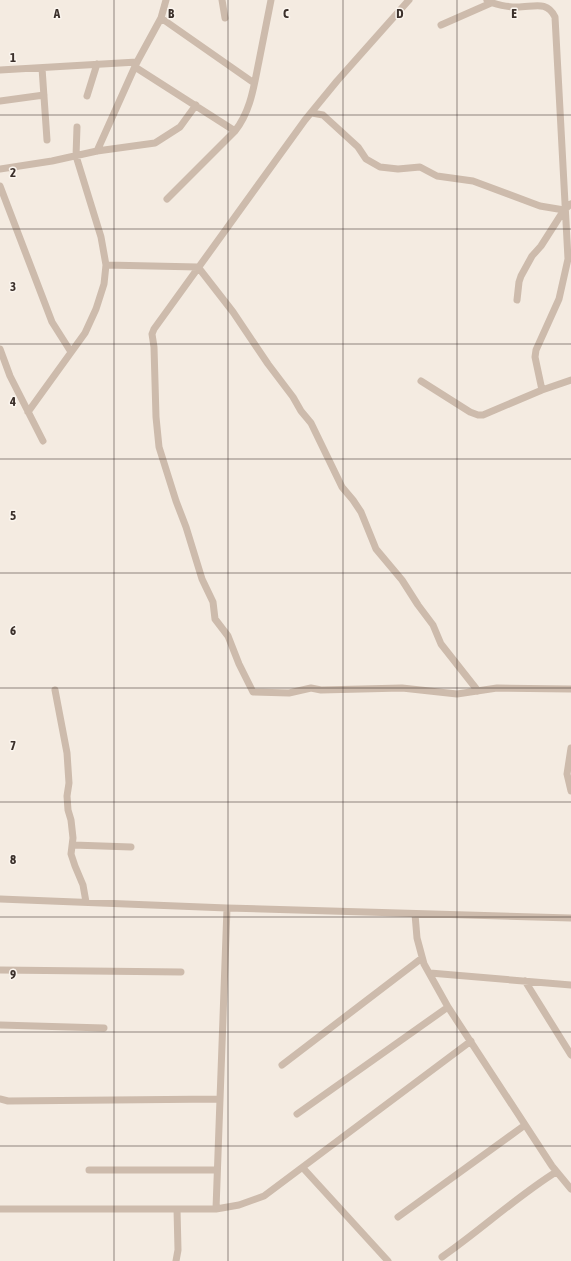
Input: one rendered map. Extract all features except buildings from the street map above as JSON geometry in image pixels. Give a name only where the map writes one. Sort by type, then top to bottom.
[{"type":"street","points":[[97,151],[136,64],[161,18],[166,0]]},
{"type":"street","points":[[222,0],[225,18]]},
{"type":"street","points":[[167,199],[236,131],[242,123],[247,112],[254,83],[271,0]]},
{"type":"street","points":[[409,0],[337,81],[279,155],[154,329],[152,334],[159,447],[202,579],[213,602],[215,619],[228,636],[239,664],[252,690],[256,692],[289,693],[306,688],[321,690],[402,688],[457,694],[497,688],[571,688]]},
{"type":"street","points":[[441,25],[489,2],[517,7],[540,3],[549,6],[555,17],[567,208],[568,265],[559,299],[536,350],[535,357],[542,390]]},
{"type":"street","points":[[161,18],[254,83]]},
{"type":"street","points":[[0,70],[97,64],[136,64],[236,131]]},
{"type":"street","points":[[87,96],[97,64]]},
{"type":"street","points":[[42,68],[47,140]]},
{"type":"street","points":[[0,101],[44,95]]},
{"type":"street","points":[[0,170],[97,151],[151,145],[159,142],[180,127],[196,105]]},
{"type":"street","points":[[312,113],[323,115],[358,147],[366,159],[380,166],[398,170],[420,167],[436,176],[473,181],[540,206],[567,208]]},
{"type":"street","points":[[28,412],[85,333],[96,309],[104,284],[106,265],[101,237],[76,156],[77,127]]},
{"type":"street","points":[[0,186],[52,322],[71,352]]},
{"type":"street","points":[[517,300],[521,276],[532,256],[541,246],[567,208]]},
{"type":"street","points":[[106,265],[198,267]]},
{"type":"street","points":[[198,267],[311,423],[342,487],[354,500],[361,512],[376,549],[402,580],[433,625],[441,644],[478,690]]},
{"type":"street","points":[[0,350],[10,376],[43,441]]},
{"type":"street","points":[[421,381],[470,412],[483,415],[542,390],[571,380]]},
{"type":"street","points":[[54,690],[67,753],[69,783],[67,796],[73,845],[71,854],[83,885],[86,902]]},
{"type":"street","points":[[571,748],[567,774],[571,791]]},
{"type":"street","points":[[73,845],[131,847]]},
{"type":"street","points":[[0,899],[227,908],[571,918]]},
{"type":"street","points":[[216,1209],[227,908]]},
{"type":"street","points":[[415,914],[417,938],[422,958],[448,1007],[556,1172],[571,1189]]},
{"type":"street","points":[[282,1065],[422,958]]},
{"type":"street","points":[[0,970],[181,972]]},
{"type":"street","points":[[430,973],[571,985]]},
{"type":"street","points":[[525,981],[571,1055]]},
{"type":"street","points":[[297,1114],[448,1007]]},
{"type":"street","points":[[0,1025],[104,1028]]},
{"type":"street","points":[[0,1209],[216,1209],[240,1205],[264,1196],[471,1041]]},
{"type":"street","points":[[0,1099],[8,1101],[219,1099]]},
{"type":"street","points":[[398,1217],[525,1125]]},
{"type":"street","points":[[303,1168],[388,1261]]},
{"type":"street","points":[[89,1170],[217,1170]]},
{"type":"street","points":[[442,1257],[471,1237],[534,1186],[556,1172]]},
{"type":"street","points":[[176,1261],[178,1250],[177,1209]]}]
